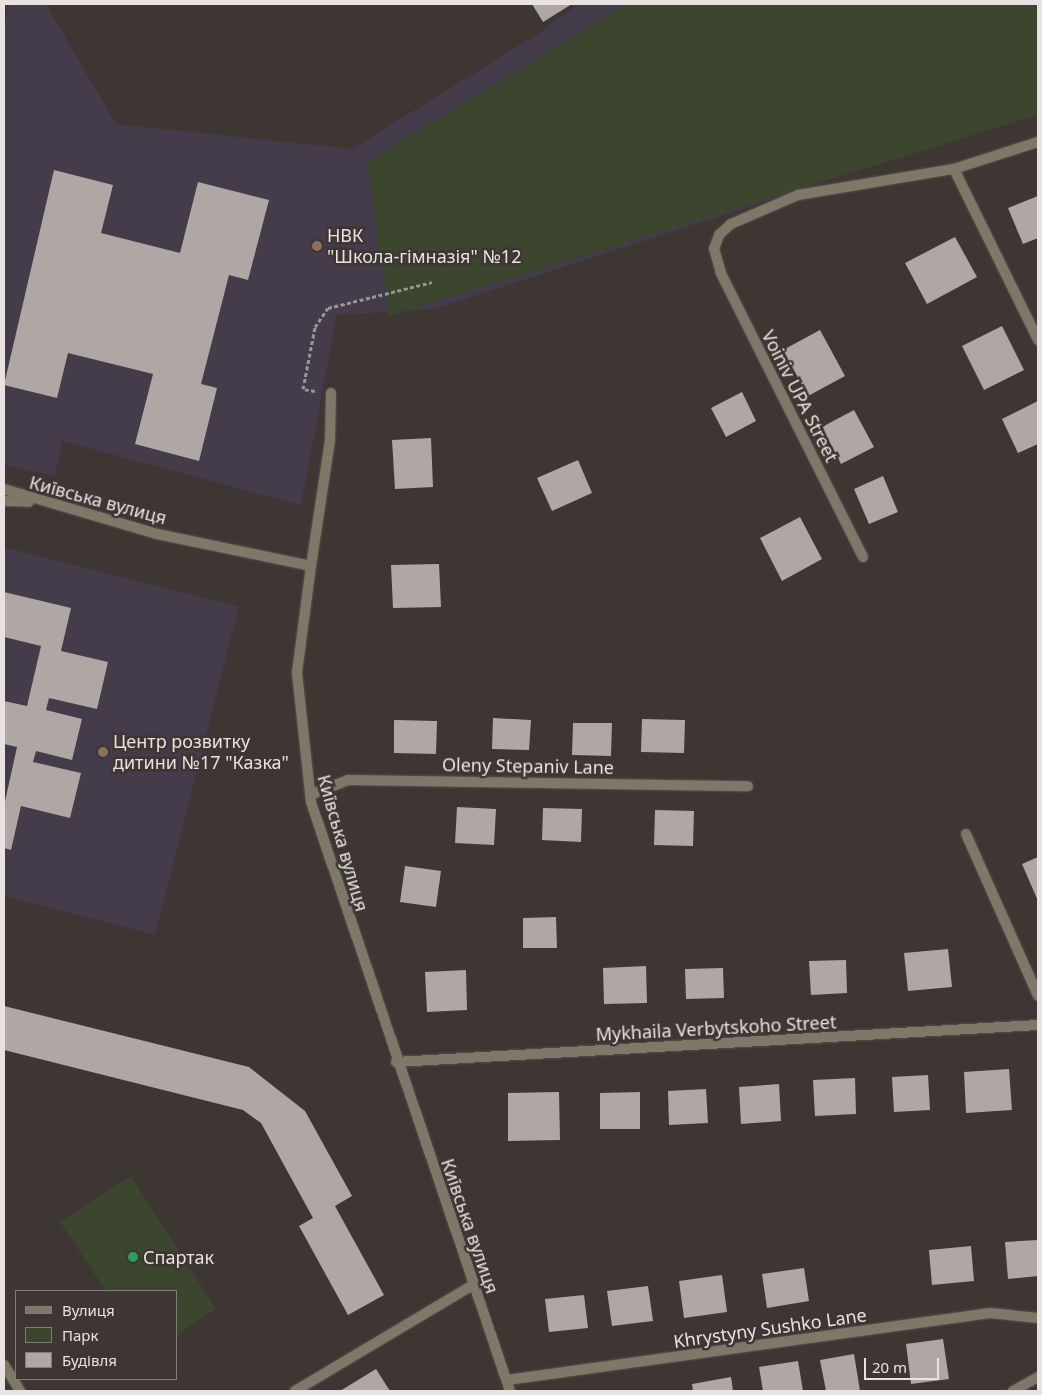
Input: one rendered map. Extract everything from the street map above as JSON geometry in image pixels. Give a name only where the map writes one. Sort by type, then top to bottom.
[{"type":"street","points":[[1038,142],[954,169],[1038,340]]},
{"type":"street","name":"Voiniv UPA Street","points":[[863,557],[721,274],[714,249],[719,235],[731,224],[792,197],[954,169]]},
{"type":"street","points":[[311,566],[330,440],[331,393]]},
{"type":"street","name":"Київська вулиця","points":[[4,489],[42,502],[157,534],[311,566],[297,673],[310,795],[396,1062],[510,1391]]},
{"type":"street","points":[[4,500],[42,502]]},
{"type":"street","name":"Oleny Stepaniv Lane","points":[[310,795],[348,780],[748,786]]},
{"type":"street","points":[[966,834],[1038,996]]},
{"type":"street","name":"Mykhaila Verbytskoho Street","points":[[396,1062],[1038,1025]]},
{"type":"street","points":[[295,1391],[474,1285]]},
{"type":"street","name":"Khrystyny Sushko Lane","points":[[507,1380],[990,1313],[1038,1318]]},
{"type":"street","points":[[4,1364],[20,1391]]},
{"type":"street","points":[[1013,1391],[1038,1377]]},
{"type":"path","points":[[331,393],[303,389],[319,316],[343,302],[379,298],[432,282]]},
{"type":"shaded area","name":"НВК \"Школа-гімназія\" №12","points":[[9,4],[46,4],[116,124],[352,149],[536,35],[578,4],[745,4],[825,182],[434,309],[337,315],[301,505],[62,441],[55,476],[4,465],[4,22]]},
{"type":"shaded area","name":"Центр розвитку дитини №17 \"Казка\"","points":[[4,547],[239,607],[155,935],[4,896]]},
{"type":"green space","points":[[626,4],[1038,4],[1038,115],[389,316],[367,162]]},
{"type":"green space","name":"Спартак","points":[[131,1176],[216,1309],[178,1335],[178,1290],[105,1290],[60,1222]]},
{"type":"building","points":[[532,4],[572,4],[543,22]]},
{"type":"building","points":[[54,170],[113,185],[101,233],[180,253],[198,182],[269,200],[248,280],[229,275],[201,384],[217,388],[199,461],[135,444],[153,374],[68,353],[57,398],[4,385]]},
{"type":"building","points":[[1038,196],[1038,238],[1023,244],[1008,208]]},
{"type":"building","points":[[955,237],[977,277],[927,304],[905,263]]},
{"type":"building","points":[[1002,326],[1024,370],[984,390],[962,346]]},
{"type":"building","points":[[820,330],[845,376],[808,396],[783,350]]},
{"type":"building","points":[[742,392],[756,421],[726,437],[711,408]]},
{"type":"building","points":[[1038,401],[1038,444],[1018,453],[1002,419]]},
{"type":"building","points":[[854,410],[874,447],[841,464],[822,427]]},
{"type":"building","points":[[431,438],[433,487],[395,489],[392,440]]},
{"type":"building","points":[[578,460],[592,493],[552,511],[537,478]]},
{"type":"building","points":[[883,476],[898,512],[869,524],[854,489]]},
{"type":"building","points":[[800,517],[822,559],[782,581],[760,538]]},
{"type":"building","points":[[439,564],[441,607],[393,608],[391,565]]},
{"type":"building","points":[[4,592],[71,608],[61,651],[108,662],[97,709],[49,698],[46,710],[82,719],[72,760],[36,751],[33,762],[81,773],[70,818],[21,806],[11,850],[4,848],[4,806],[17,747],[4,744],[4,701],[27,706],[41,646],[4,637]]},
{"type":"building","points":[[493,718],[531,720],[529,750],[492,749]]},
{"type":"building","points":[[642,719],[685,720],[684,753],[641,752]]},
{"type":"building","points":[[394,720],[437,721],[436,754],[394,753]]},
{"type":"building","points":[[573,723],[612,723],[611,756],[572,755]]},
{"type":"building","points":[[457,807],[496,809],[494,845],[455,843]]},
{"type":"building","points":[[543,808],[582,809],[581,842],[542,840]]},
{"type":"building","points":[[655,810],[694,811],[693,846],[654,845]]},
{"type":"building","points":[[1038,857],[1038,901],[1022,864]]},
{"type":"building","points":[[405,866],[441,871],[436,907],[400,902]]},
{"type":"building","points":[[556,917],[557,948],[523,948],[523,918]]},
{"type":"building","points":[[948,949],[952,987],[908,991],[904,953]]},
{"type":"building","points":[[846,960],[847,993],[811,995],[809,961]]},
{"type":"building","points":[[646,966],[647,1003],[604,1004],[603,968]]},
{"type":"building","points":[[723,968],[724,998],[686,999],[685,969]]},
{"type":"building","points":[[466,970],[467,1010],[427,1012],[425,972]]},
{"type":"building","points":[[4,1006],[249,1067],[305,1111],[352,1196],[335,1206],[384,1295],[348,1315],[299,1226],[313,1218],[261,1123],[243,1110],[4,1050]]},
{"type":"building","points":[[1009,1069],[1012,1110],[966,1113],[964,1072]]},
{"type":"building","points":[[928,1075],[930,1110],[894,1112],[892,1077]]},
{"type":"building","points":[[855,1078],[856,1114],[815,1116],[813,1080]]},
{"type":"building","points":[[779,1084],[781,1121],[741,1124],[739,1087]]},
{"type":"building","points":[[706,1089],[708,1123],[669,1125],[668,1091]]},
{"type":"building","points":[[559,1092],[560,1140],[508,1141],[508,1093]]},
{"type":"building","points":[[640,1092],[640,1129],[600,1129],[600,1093]]},
{"type":"building","points":[[1038,1240],[1038,1276],[1008,1279],[1005,1242]]},
{"type":"building","points":[[971,1246],[974,1281],[932,1285],[929,1250]]},
{"type":"building","points":[[804,1268],[809,1301],[767,1308],[762,1274]]},
{"type":"building","points":[[722,1275],[727,1312],[684,1318],[679,1281]]},
{"type":"building","points":[[648,1286],[653,1321],[612,1326],[607,1291]]},
{"type":"building","points":[[584,1295],[588,1328],[549,1332],[545,1299]]},
{"type":"building","points":[[943,1339],[949,1379],[911,1384],[906,1344]]},
{"type":"building","points":[[854,1354],[860,1391],[826,1391],[820,1360]]},
{"type":"building","points":[[798,1361],[803,1391],[763,1391],[759,1367]]},
{"type":"building","points":[[376,1369],[390,1391],[340,1391]]},
{"type":"building","points":[[731,1377],[733,1391],[693,1391],[692,1384]]},
{"type":"place","name":"НВК \"Школа-гімназія\" №12","points":[[317,246]]},
{"type":"place","name":"Центр розвитку дитини №17 \"Казка\"","points":[[103,752]]},
{"type":"place","name":"Спартак","points":[[133,1257]]}]
